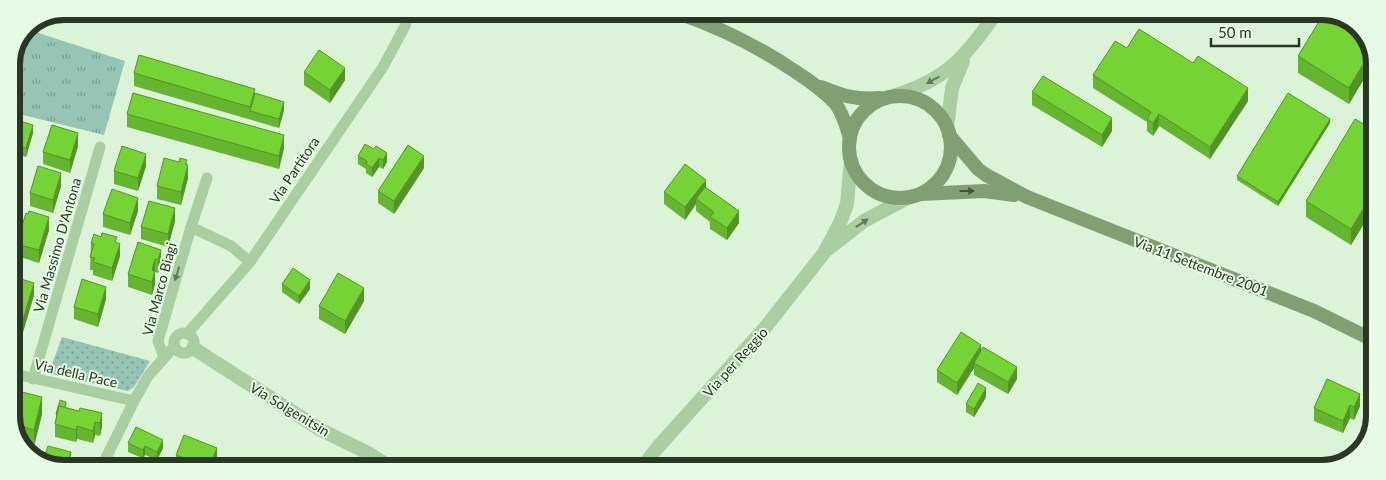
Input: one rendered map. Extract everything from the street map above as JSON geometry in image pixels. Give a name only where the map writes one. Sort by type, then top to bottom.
[{"type":"main road","name":"Via 11 Settembre 2001","points":[[699,20],[747,41],[812,83],[830,98],[840,110],[850,138],[851,160],[858,175],[876,192],[892,197],[984,191],[1027,197]]},
{"type":"main road","name":"Via 11 Settembre 2001","points":[[812,83],[840,95],[857,99],[913,98],[931,106],[978,169],[1027,197],[1314,310],[1366,336]]},
{"type":"main road","name":"Via 11 Settembre 2001","points":[[850,138],[855,123],[865,110],[878,100],[890,97]]},
{"type":"main road","points":[[913,195],[933,185],[945,170],[950,153],[948,131]]},
{"type":"street","name":"Via Partitora","points":[[105,460],[148,376],[171,350],[176,349],[174,343],[176,338],[180,334],[187,334],[250,262],[382,67],[407,20]]},
{"type":"street","points":[[890,97],[916,89],[938,78],[966,53],[991,20]]},
{"type":"street","points":[[948,131],[952,88],[966,53]]},
{"type":"street","name":"Via Massimo D'Antona","points":[[33,379],[100,147]]},
{"type":"street","name":"Via per Reggio","points":[[648,460],[768,324],[824,252],[848,204],[851,160]]},
{"type":"street","name":"Via Marco Biagi","points":[[164,358],[158,341],[207,178]]},
{"type":"street","name":"Via per Reggio","points":[[824,252],[864,221],[913,195]]},
{"type":"street","points":[[191,228],[230,246],[250,262]]},
{"type":"street","points":[[176,349],[185,353],[192,348],[193,340],[187,334]]},
{"type":"street","name":"Via Solgenitsin","points":[[192,348],[321,430],[379,460]]},
{"type":"street","name":"Via della Pace","points":[[20,375],[134,401]]},
{"type":"green space","points":[[34,32],[125,61],[104,135],[20,114],[21,55],[27,40]]},
{"type":"green space","points":[[62,337],[150,361],[134,387],[128,391],[52,374],[50,370]]},
{"type":"building","points":[[1320,20],[1322,20],[1334,22],[1352,32],[1364,50],[1366,60],[1349,88],[1298,56]]},
{"type":"building","points":[[1139,29],[1193,63],[1198,56],[1248,88],[1210,147],[1159,114],[1153,123],[1147,119],[1151,112],[1093,75],[1115,41],[1127,48]]},
{"type":"building","points":[[319,50],[345,68],[330,90],[304,72]]},
{"type":"building","points":[[139,55],[255,89],[250,107],[134,73]]},
{"type":"building","points":[[1043,76],[1112,118],[1102,135],[1032,92]]},
{"type":"building","points":[[133,93],[284,135],[279,156],[127,114]]},
{"type":"building","points":[[255,93],[284,102],[279,119],[250,111]]},
{"type":"building","points":[[1288,93],[1330,119],[1278,202],[1237,176]]},
{"type":"building","points":[[1355,119],[1366,125],[1366,204],[1351,229],[1306,201]]},
{"type":"building","points":[[20,121],[33,125],[26,148],[20,146]]},
{"type":"building","points":[[52,125],[78,133],[70,160],[43,152]]},
{"type":"building","points":[[365,144],[374,149],[376,146],[387,153],[383,160],[379,158],[372,168],[366,164],[367,161],[358,156]]},
{"type":"building","points":[[408,145],[424,156],[394,201],[378,191]]},
{"type":"building","points":[[122,146],[146,154],[138,178],[114,171]]},
{"type":"building","points":[[164,158],[179,162],[180,158],[187,160],[185,164],[188,165],[181,192],[157,186]]},
{"type":"building","points":[[685,164],[706,180],[685,207],[664,192]]},
{"type":"building","points":[[38,166],[61,173],[53,200],[30,193]]},
{"type":"building","points":[[705,187],[739,211],[727,228],[710,217],[714,212],[696,199]]},
{"type":"building","points":[[112,189],[138,198],[130,223],[103,214]]},
{"type":"building","points":[[149,201],[175,208],[168,234],[141,227]]},
{"type":"building","points":[[29,211],[49,217],[39,250],[20,245],[22,239],[20,238],[20,232],[26,213],[28,214]]},
{"type":"building","points":[[102,233],[117,237],[115,242],[120,244],[112,268],[93,262],[95,258],[90,257],[94,244],[91,243],[94,234],[101,237]]},
{"type":"building","points":[[138,242],[161,250],[158,260],[155,259],[152,270],[155,271],[152,282],[128,274]]},
{"type":"building","points":[[293,268],[310,280],[299,296],[282,284]]},
{"type":"building","points":[[338,273],[364,288],[345,321],[319,306]]},
{"type":"building","points":[[20,279],[34,283],[20,329]]},
{"type":"building","points":[[82,279],[106,287],[98,314],[74,307]]},
{"type":"building","points":[[961,332],[981,345],[957,383],[937,370]]},
{"type":"building","points":[[983,347],[1017,367],[1008,382],[974,363]]},
{"type":"building","points":[[1327,379],[1360,394],[1354,407],[1350,405],[1343,421],[1314,408]]},
{"type":"building","points":[[978,383],[986,388],[974,409],[966,404]]},
{"type":"building","points":[[20,392],[42,397],[34,430],[21,426]]},
{"type":"building","points":[[60,400],[66,402],[65,408],[59,406],[56,414]]},
{"type":"building","points":[[59,406],[79,411],[80,408],[102,413],[100,423],[95,422],[93,431],[77,426],[76,430],[55,424]]},
{"type":"building","points":[[136,427],[163,440],[157,452],[145,446],[143,450],[128,443]]},
{"type":"building","points":[[184,435],[217,448],[212,460],[189,460],[176,455]]},
{"type":"building","points":[[48,446],[71,452],[68,460],[50,458],[45,455]]}]
